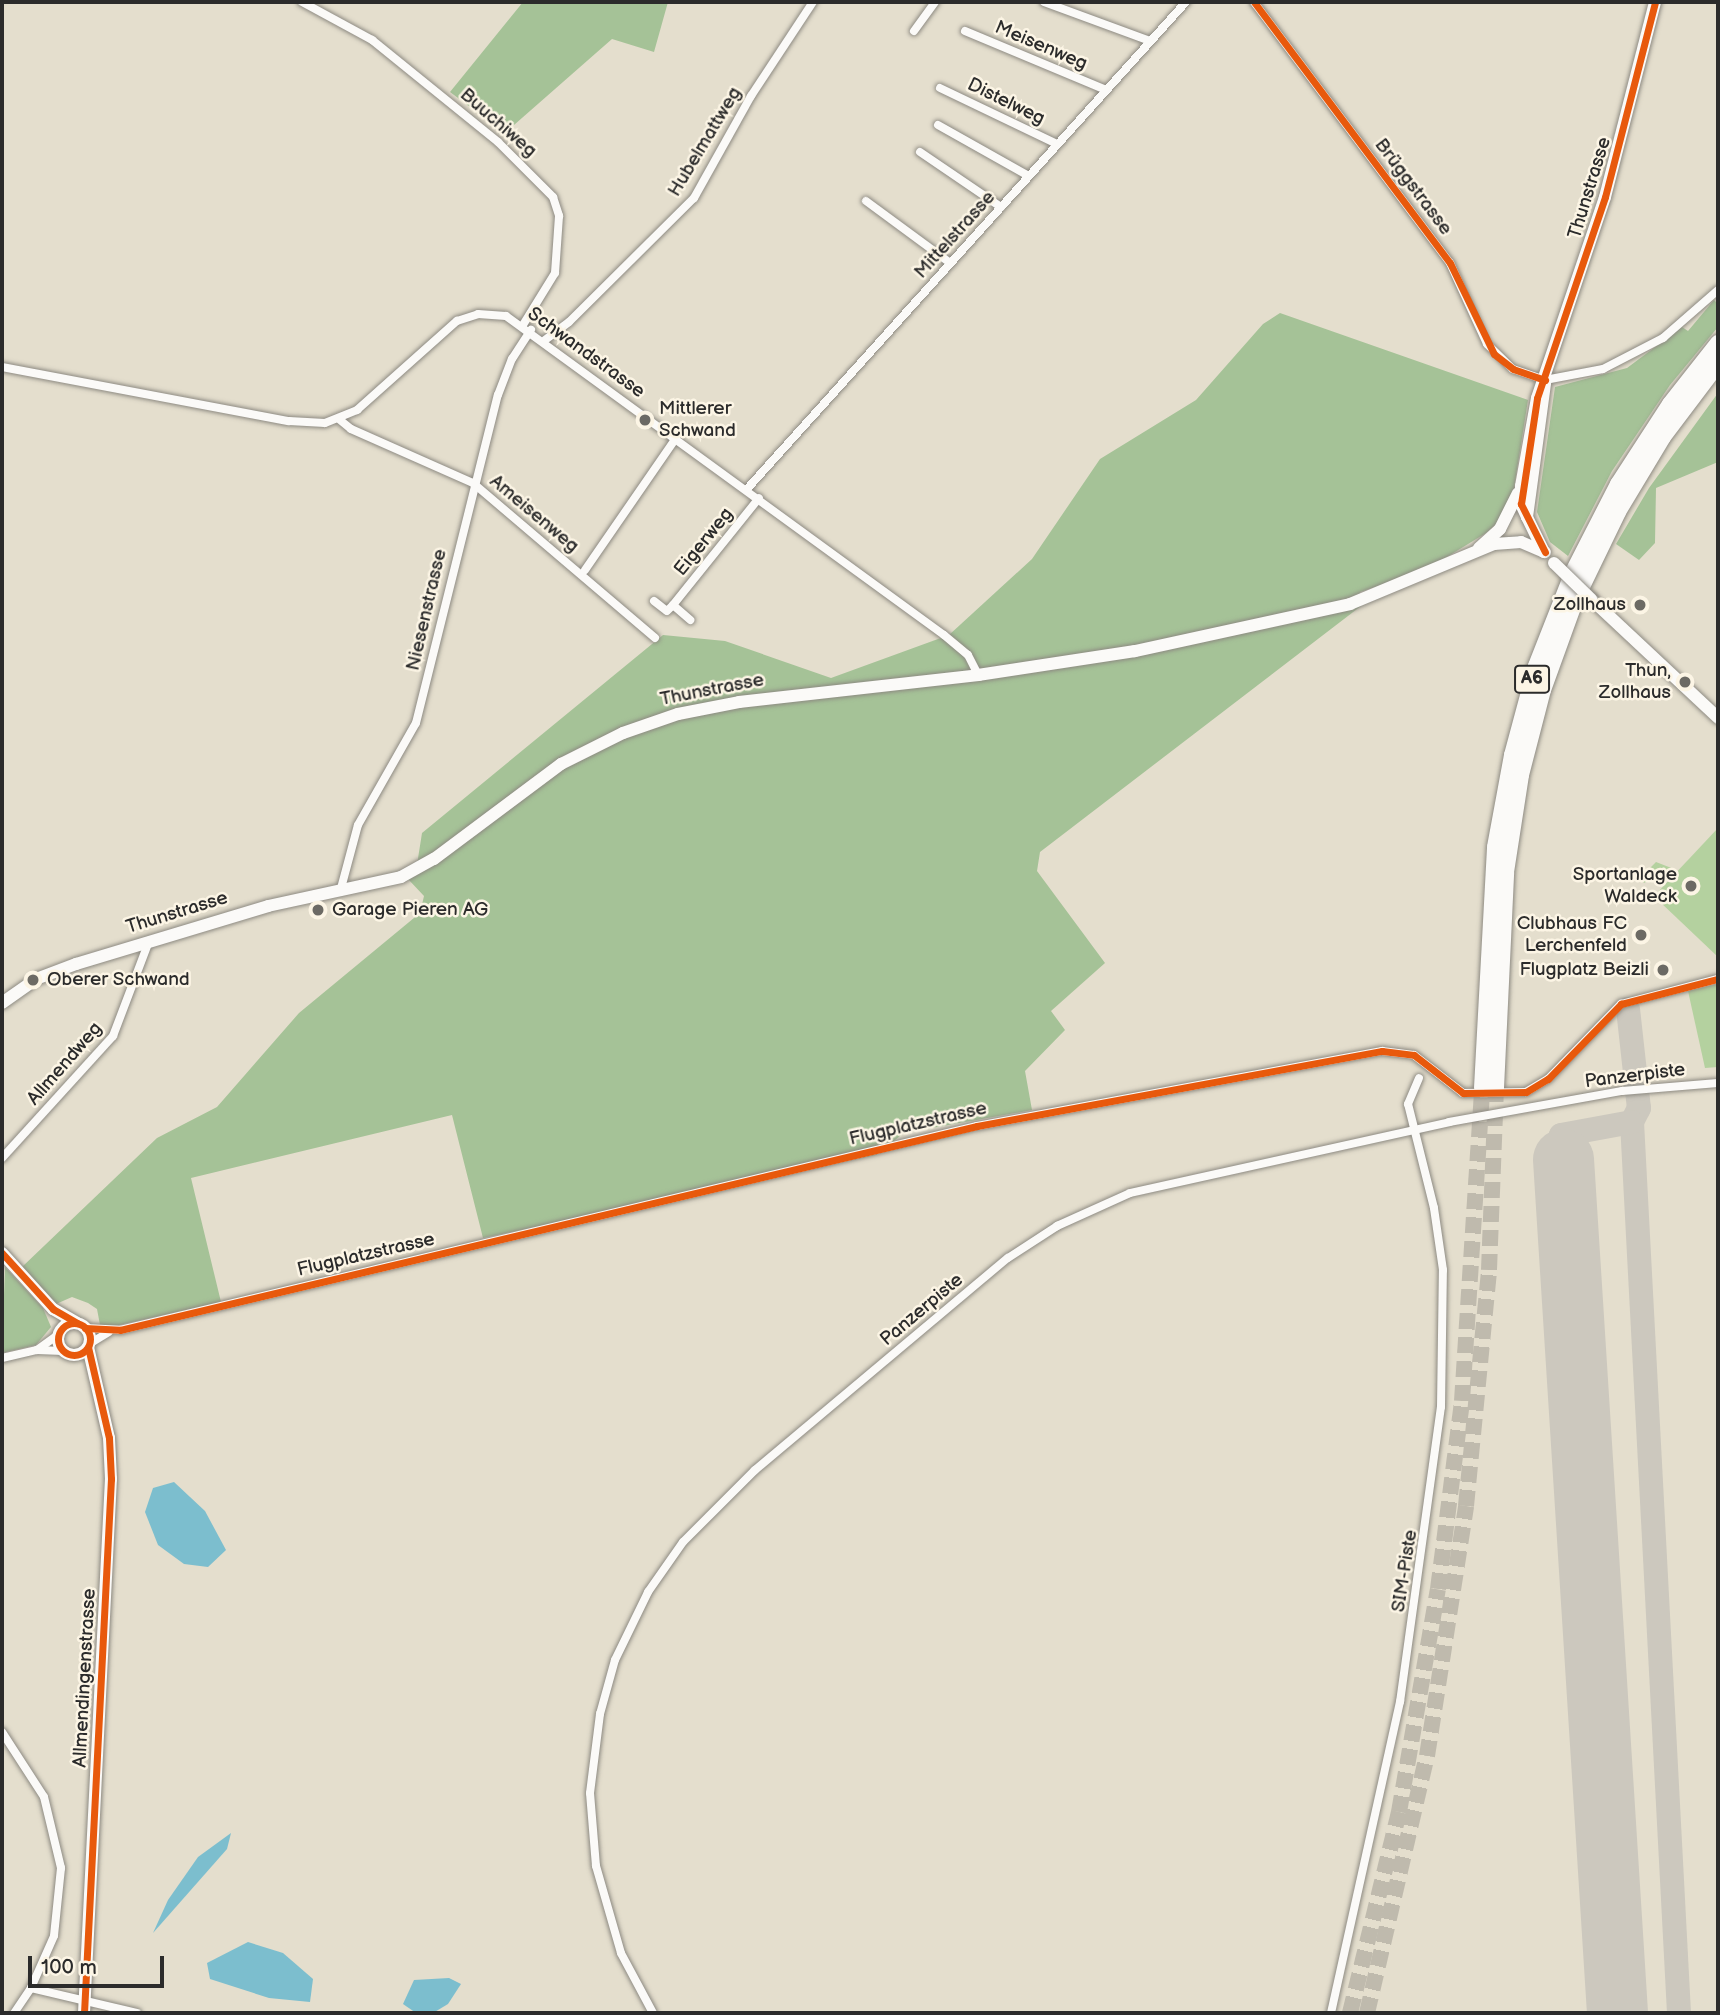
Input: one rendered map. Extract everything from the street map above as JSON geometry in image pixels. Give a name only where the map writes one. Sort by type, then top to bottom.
[{"type":"highway","name":"A6","points":[[1718,343],[1658,421],[1612,495],[1563,594],[1536,666],[1512,755],[1495,847],[1489,1088],[1506,872],[1518,792],[1543,690],[1576,599],[1612,523],[1659,444],[1718,364]]},
{"type":"street","name":"Buuchiweg","points":[[302,2],[372,40],[498,142],[553,197],[559,216],[555,273],[523,325]]},
{"type":"street","name":"Hubelmattweg","points":[[545,340],[569,322],[694,198],[751,96],[813,2]]},
{"type":"street","points":[[914,31],[935,2]]},
{"type":"street","points":[[1044,2],[1150,41]]},
{"type":"street","name":"Mittelstrasse","points":[[747,489],[1186,2]]},
{"type":"street","name":"Brüggstrasse","points":[[1254,2],[1450,263],[1494,354],[1513,369],[1545,380],[1589,373],[1640,352],[1683,323],[1718,290]]},
{"type":"street","name":"Thunstrasse","points":[[1545,380],[1610,178],[1655,2]]},
{"type":"street","name":"Meisenweg","points":[[965,31],[1106,90]]},
{"type":"street","name":"Distelweg","points":[[940,88],[1057,144]]},
{"type":"street","points":[[939,125],[1028,176]]},
{"type":"street","points":[[920,152],[1000,207]]},
{"type":"street","points":[[866,201],[950,263]]},
{"type":"street","name":"Schwandstrasse","points":[[2,367],[312,424],[340,420],[366,403],[457,321],[489,313],[531,330],[747,489],[963,650],[978,675]]},
{"type":"street","name":"Niesenstrasse","points":[[340,892],[358,825],[416,723],[473,483],[501,385],[531,330]]},
{"type":"street","points":[[1545,380],[1537,398],[1521,485],[1521,504],[1528,521],[1549,558],[1718,718]]},
{"type":"street","points":[[1528,521],[1545,380]]},
{"type":"street","name":"Ameisenweg","points":[[340,420],[351,429],[473,483],[655,638]]},
{"type":"street","points":[[585,570],[676,438]]},
{"type":"street","name":"Thunstrasse","points":[[1478,548],[1500,529],[1521,485]]},
{"type":"street","name":"Eigerweg","points":[[654,601],[667,611],[759,498]]},
{"type":"street","points":[[1500,529],[1528,521]]},
{"type":"street","name":"Thunstrasse","points":[[1494,544],[1528,521]]},
{"type":"street","name":"Thunstrasse","points":[[2,1003],[44,975],[268,906],[340,892],[419,867],[544,774],[652,722],[739,702],[978,675],[1135,651],[1319,612],[1411,582],[1478,548],[1494,544],[1514,541],[1549,558]]},
{"type":"street","name":"Eigerweg","points":[[673,605],[690,620]]},
{"type":"street","name":"Allmendweg","points":[[2,1158],[113,1035],[149,941]]},
{"type":"street","name":"Flugplatzstrasse","points":[[89,1346],[109,1332],[977,1126],[1382,1051],[1414,1055],[1463,1093],[1516,1094],[1548,1079],[1621,1004],[1718,979]]},
{"type":"street","name":"SIM-Piste","points":[[1331,2013],[1400,1702],[1441,1407],[1443,1270],[1408,1097],[1419,1078]]},
{"type":"street","name":"Panzerpiste","points":[[653,2013],[621,1953],[606,1909],[596,1866],[590,1793],[597,1726],[615,1660],[648,1592],[683,1542],[755,1470],[1034,1239],[1151,1186],[1416,1128],[1519,1109],[1637,1089],[1718,1083]]},
{"type":"street","points":[[1516,1094],[1519,1109]]},
{"type":"street","points":[[2,1253],[53,1309],[81,1326]]},
{"type":"street","points":[[53,1309],[68,1354],[90,1371]]},
{"type":"street","points":[[37,1350],[59,1333],[81,1326]]},
{"type":"street","name":"Flugplatzstrasse","points":[[81,1326],[109,1332]]},
{"type":"street","name":"Allmendingenstrasse","points":[[81,1326],[89,1346],[90,1371],[109,1438],[111,1479],[84,2007]]},
{"type":"street","points":[[2,1358],[37,1350],[68,1354],[89,1346]]},
{"type":"street","points":[[2,1732],[44,1797],[61,1868],[54,1936],[31,1988],[14,2013]]},
{"type":"street","points":[[31,1988],[84,2007],[137,2013]]},
{"type":"green space","points":[[523,2],[668,2],[654,52],[612,39],[505,133],[450,92]]},
{"type":"green space","points":[[1714,300],[1718,304],[1718,327],[1670,385],[1612,471],[1568,556],[1550,542],[1537,512],[1555,387],[1627,368],[1682,327],[1688,331]]},
{"type":"green space","points":[[1280,313],[1528,400],[1512,501],[1502,519],[1486,533],[1424,571],[1360,592],[1361,606],[1040,852],[1037,871],[1105,963],[1051,1011],[1065,1030],[1025,1071],[1032,1110],[904,1133],[876,1155],[483,1238],[452,1115],[191,1178],[221,1302],[106,1328],[100,1325],[97,1309],[72,1297],[56,1304],[22,1267],[157,1138],[217,1107],[299,1013],[420,913],[424,896],[408,879],[416,871],[422,833],[663,635],[725,641],[831,678],[949,635],[1032,559],[1100,459],[1196,400],[1263,324]]},
{"type":"green space","points":[[1718,393],[1718,462],[1656,488],[1655,543],[1639,560],[1616,544],[1649,488]]},
{"type":"green space","name":"Sportanlage Waldeck","points":[[1718,828],[1718,957],[1659,901],[1657,893]]},
{"type":"green space","points":[[1656,862],[1674,869],[1660,884],[1653,877],[1644,883],[1641,877]]},
{"type":"green space","points":[[1718,984],[1718,1067],[1705,1068],[1688,991]]},
{"type":"green space","points":[[5,1267],[43,1308],[51,1327],[36,1345],[2,1353]]},
{"type":"water","points":[[174,1482],[205,1511],[226,1550],[208,1567],[184,1564],[158,1545],[145,1512],[153,1488]]},
{"type":"water","points":[[231,1833],[227,1849],[153,1933],[168,1900],[198,1857]]},
{"type":"water","points":[[248,1942],[283,1953],[313,1979],[310,2002],[269,1998],[210,1979],[207,1963]]},
{"type":"water","points":[[449,1978],[461,1984],[448,2004],[433,2013],[416,2013],[403,2004],[414,1980]]},
{"type":"taxiway","points":[[1628,1009],[1639,1108],[1632,1122],[1679,2013]]},
{"type":"taxiway","points":[[1563,1159],[1561,1135],[1632,1122]]},
{"type":"runway","points":[[1563,1159],[1617,2013]]},
{"type":"tunnel","points":[[1350,2013],[1399,1812],[1438,1589],[1462,1401],[1482,1088]]},
{"type":"tunnel","points":[[1367,2013],[1427,1756],[1466,1506],[1489,1270],[1496,1088]]},
{"type":"cycle path","points":[[1254,2],[1450,263],[1494,354],[1513,369],[1545,380]]},
{"type":"cycle path","points":[[1545,552],[1521,504],[1537,398],[1605,197],[1655,2]]},
{"type":"cycle path","points":[[85,1328],[120,1330],[977,1126],[1382,1051],[1414,1055],[1463,1093],[1526,1092],[1548,1079],[1621,1004],[1718,979]]},
{"type":"cycle path","points":[[2,1253],[53,1309],[77,1323]]},
{"type":"cycle path","points":[[74,1323],[85,1328],[90,1339],[85,1350],[74,1355],[63,1350],[58,1339],[63,1328],[74,1323]]},
{"type":"cycle path","points":[[84,2013],[111,1479],[109,1438],[88,1347]]},
{"type":"place","name":"Mittlerer Schwand","points":[[645,420]]},
{"type":"place","name":"Zollhaus","points":[[1640,605]]},
{"type":"place","name":"Thun, Zollhaus","points":[[1685,682]]},
{"type":"place","name":"Sportanlage Waldeck","points":[[1691,886]]},
{"type":"place","name":"Garage Pieren AG","points":[[318,910]]},
{"type":"place","name":"Clubhaus FC Lerchenfeld","points":[[1641,935]]},
{"type":"place","name":"Flugplatz Beizli","points":[[1663,970]]},
{"type":"place","name":"Oberer Schwand","points":[[33,980]]}]
